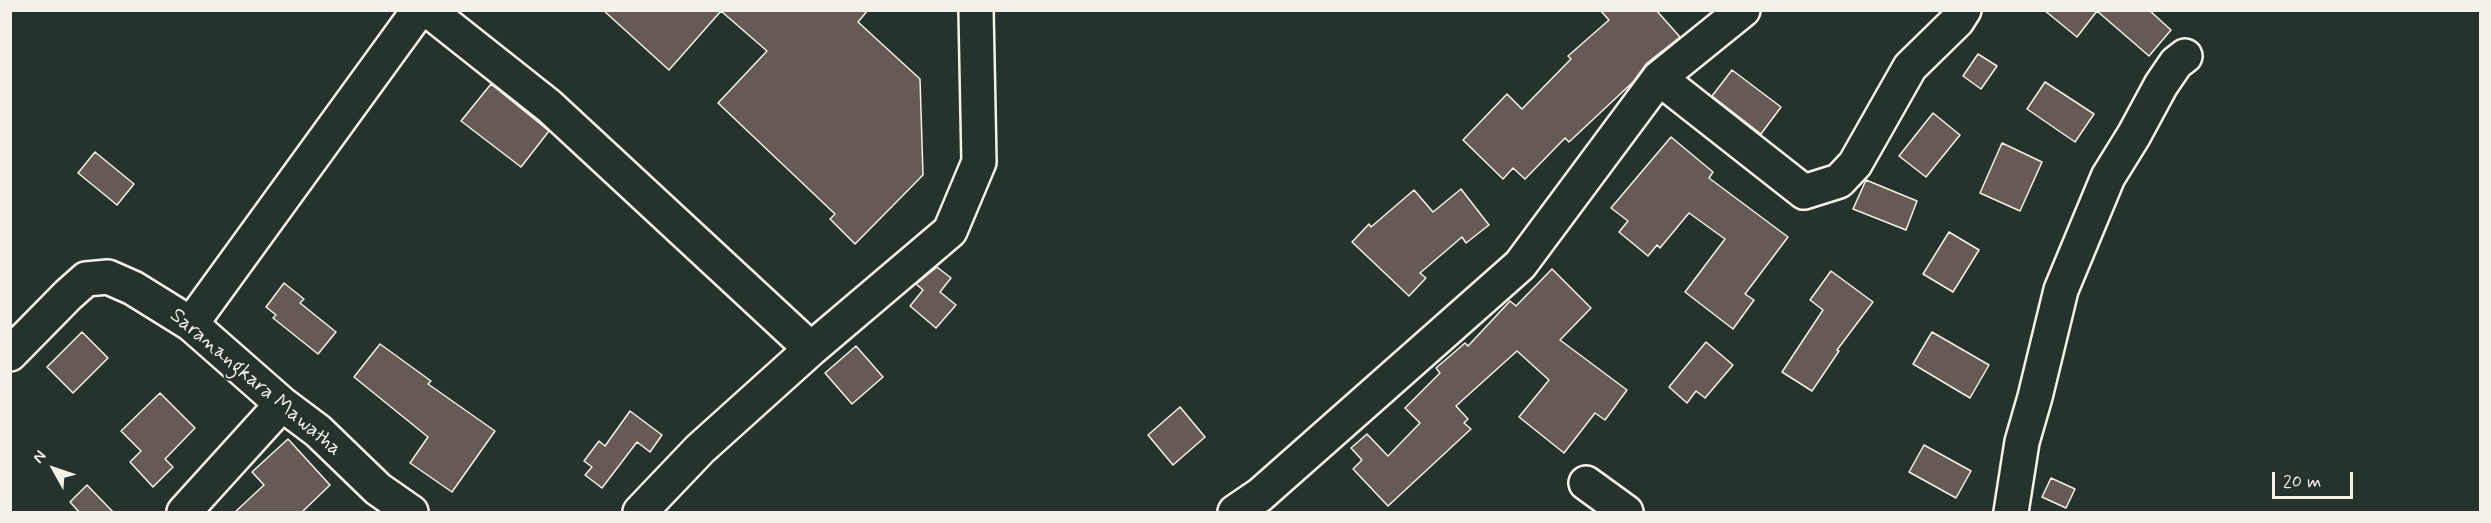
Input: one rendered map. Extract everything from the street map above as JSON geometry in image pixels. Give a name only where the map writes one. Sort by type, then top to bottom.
[{"type":"street","points":[[191,324],[419,10]]},
{"type":"street","points":[[429,10],[549,106],[811,349]]},
{"type":"street","points":[[640,513],[700,449],[811,349],[950,231],[979,162],[976,10]]},
{"type":"street","points":[[1235,513],[1260,495],[1520,265],[1659,78],[1743,10]]},
{"type":"street","points":[[1659,78],[1804,192],[1839,182],[1855,164],[1910,68],[1964,10]]},
{"type":"street","points":[[2011,513],[2022,442],[2061,290],[2108,177],[2161,85],[2176,63],[2185,56]]},
{"type":"street","name":"Saranangkara Mawatha","points":[[10,354],[86,279],[108,277],[133,288],[191,324],[282,404],[318,431],[378,489],[411,513]]},
{"type":"street","points":[[184,513],[282,404]]},
{"type":"street","points":[[1586,483],[1626,513]]},
{"type":"building","points":[[603,10],[868,10],[858,22],[920,79],[923,175],[855,244],[830,219],[835,214],[718,103],[767,51],[721,11],[669,70]]},
{"type":"building","points":[[1600,10],[1656,10],[1680,37],[1647,63],[1633,82],[1569,142],[1565,138],[1525,179],[1513,168],[1503,179],[1463,140],[1507,94],[1522,109],[1571,59],[1568,56],[1609,20]]},
{"type":"building","points":[[2044,10],[2149,10],[2171,30],[2149,56],[2097,11],[2077,37]]},
{"type":"building","points":[[1978,54],[1997,66],[1981,89],[1963,76]]},
{"type":"building","points":[[1732,70],[1781,107],[1761,134],[1712,96]]},
{"type":"building","points":[[2045,82],[2094,114],[2075,142],[2027,109]]},
{"type":"building","points":[[491,84],[549,131],[521,167],[461,121]]},
{"type":"building","points":[[1933,113],[1960,135],[1926,177],[1899,156]]},
{"type":"building","points":[[1671,137],[1713,172],[1709,178],[1788,237],[1745,294],[1754,300],[1733,329],[1685,292],[1725,239],[1689,213],[1660,248],[1657,245],[1648,256],[1619,232],[1628,221],[1611,208]]},
{"type":"building","points":[[2002,143],[2042,162],[2020,211],[1980,193]]},
{"type":"building","points":[[95,152],[134,184],[117,205],[78,173]]},
{"type":"building","points":[[1866,180],[1917,201],[1906,230],[1853,209]]},
{"type":"building","points":[[1461,189],[1489,225],[1466,243],[1462,237],[1420,273],[1426,278],[1409,296],[1352,242],[1369,224],[1371,227],[1414,190],[1433,212]]},
{"type":"building","points":[[1949,232],[1979,250],[1953,292],[1923,274]]},
{"type":"building","points":[[937,267],[951,278],[940,292],[956,305],[936,328],[910,306],[923,290],[916,284]]},
{"type":"building","points":[[1552,269],[1591,308],[1560,340],[1627,390],[1605,420],[1595,413],[1564,453],[1519,417],[1549,380],[1517,351],[1456,406],[1468,419],[1464,423],[1471,429],[1388,506],[1353,469],[1362,460],[1351,448],[1367,434],[1388,456],[1420,423],[1405,408],[1440,373],[1436,368],[1465,343],[1468,346],[1510,301],[1516,306]]},
{"type":"building","points":[[1831,271],[1873,302],[1837,350],[1839,351],[1812,391],[1782,372],[1823,310],[1810,300]]},
{"type":"building","points":[[284,283],[304,299],[300,303],[336,332],[318,354],[273,318],[276,315],[266,307]]},
{"type":"building","points":[[82,332],[108,358],[73,393],[47,367]]},
{"type":"building","points":[[1932,332],[1989,365],[1970,398],[1913,364]]},
{"type":"building","points":[[1706,342],[1733,365],[1705,398],[1696,391],[1687,403],[1669,387]]},
{"type":"building","points":[[380,344],[431,381],[428,384],[495,431],[452,492],[410,463],[428,437],[354,377]]},
{"type":"building","points":[[856,346],[883,377],[852,404],[825,373]]},
{"type":"building","points":[[160,393],[195,428],[165,459],[173,467],[153,487],[130,462],[141,451],[121,431]]},
{"type":"building","points":[[1180,407],[1205,437],[1173,465],[1148,435]]},
{"type":"building","points":[[630,411],[662,435],[650,452],[637,442],[602,488],[585,475],[592,467],[584,461],[599,441],[605,446]]},
{"type":"building","points":[[288,439],[330,485],[301,513],[234,513],[264,485],[252,472]]},
{"type":"building","points":[[1924,445],[1971,471],[1956,498],[1909,472]]},
{"type":"building","points":[[2051,478],[2075,489],[2066,508],[2042,497]]},
{"type":"building","points":[[87,485],[114,513],[80,513],[70,502]]}]
